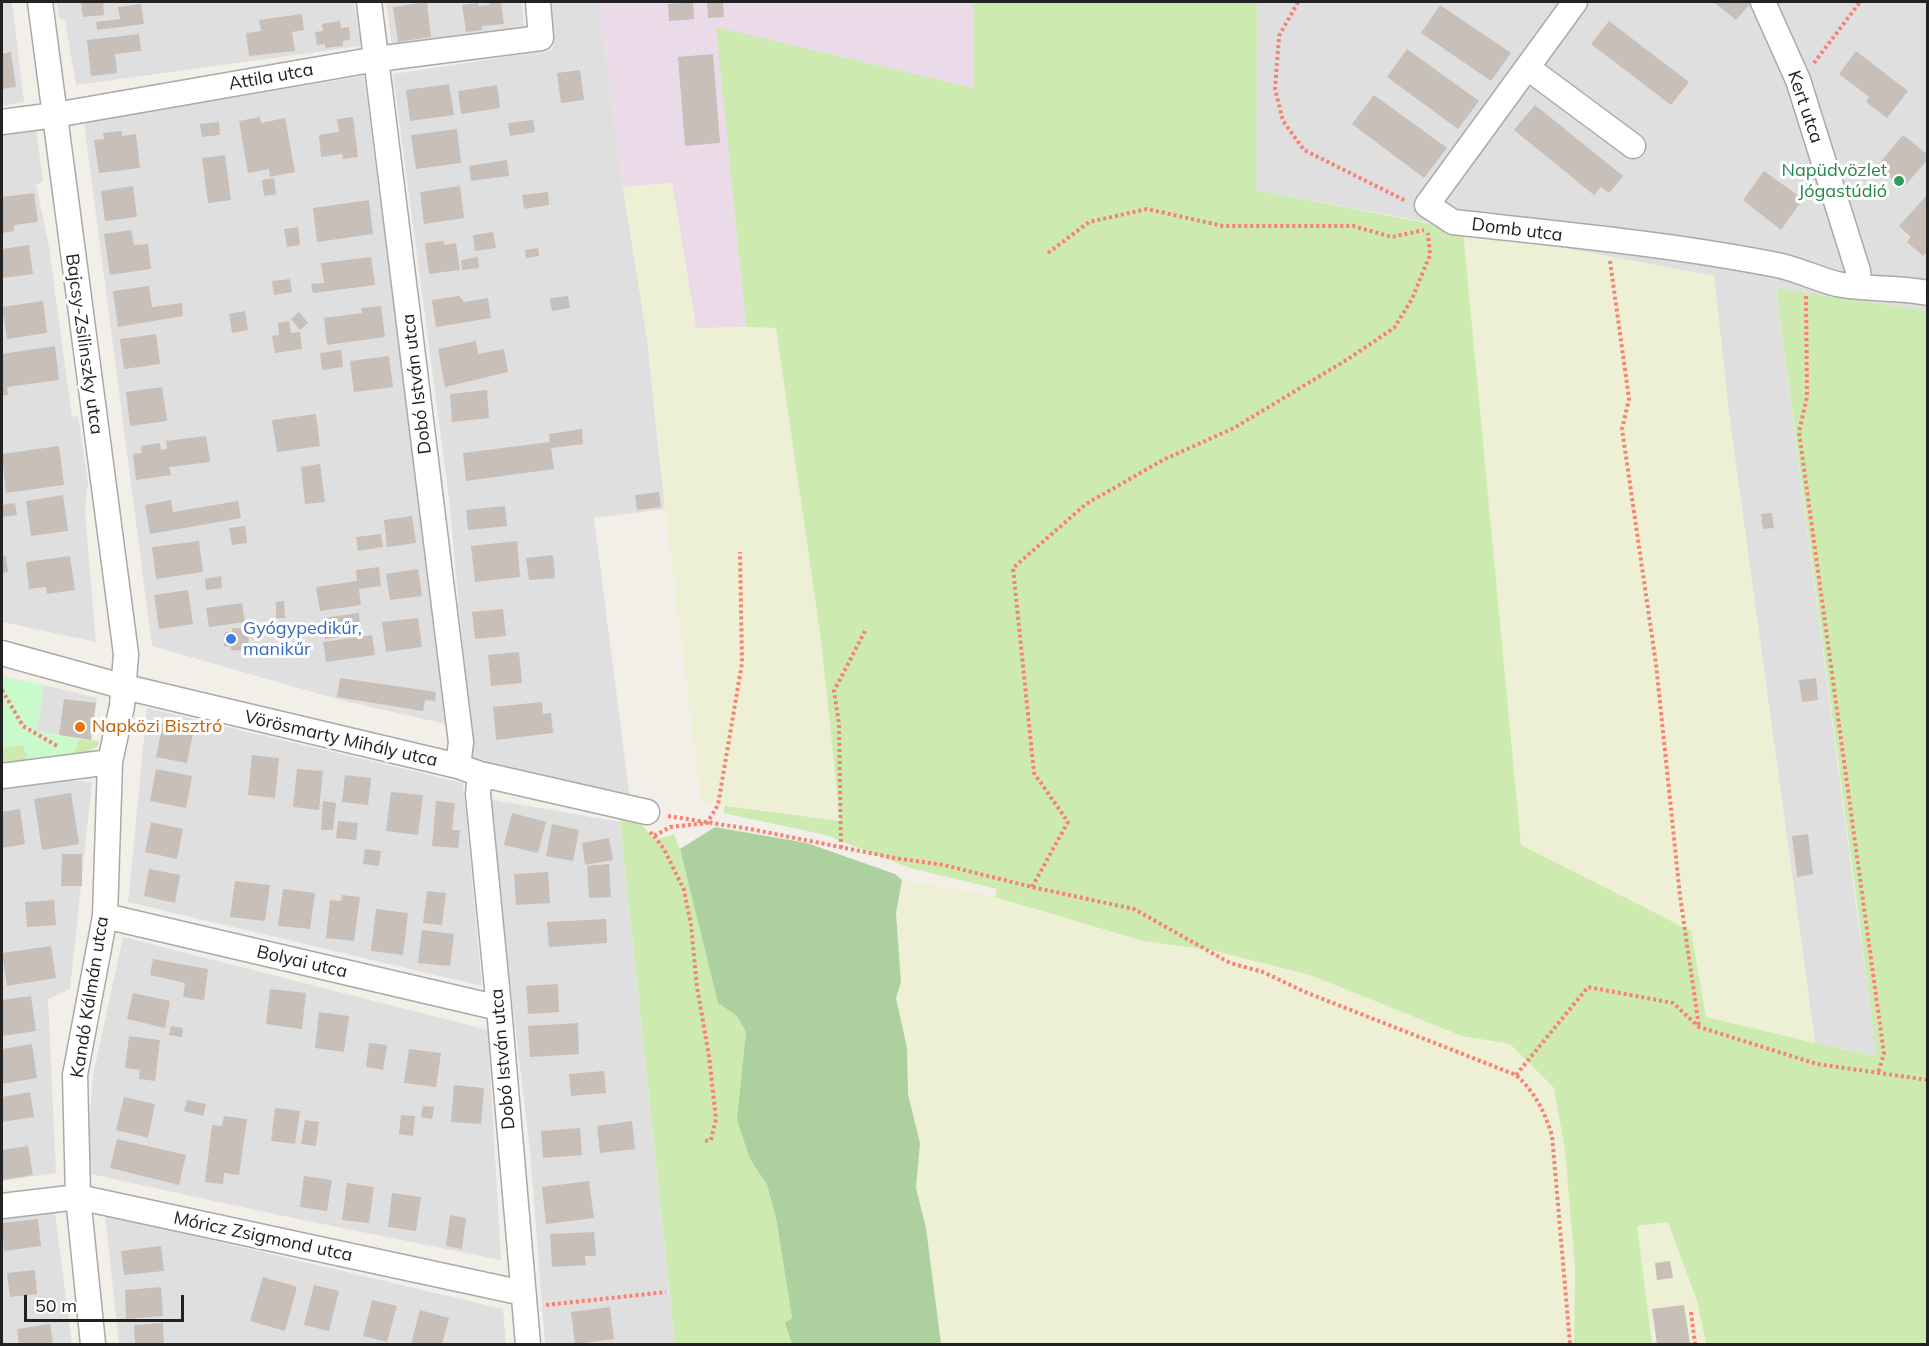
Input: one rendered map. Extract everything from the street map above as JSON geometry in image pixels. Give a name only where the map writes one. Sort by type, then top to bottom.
[{"type":"street","name":"Bajcsy-Zsilinszky utca","points":[[40,2],[126,654],[124,687]]},
{"type":"street","name":"Dobó István utca","points":[[369,2],[461,742],[478,794],[528,1344]]},
{"type":"street","name":"Attila utca","points":[[2,122],[55,115],[377,59],[541,38],[538,2]]},
{"type":"street","points":[[1427,205],[1575,2]]},
{"type":"street","name":"Kert utca","points":[[1763,2],[1798,80],[1858,271],[1859,287]]},
{"type":"street","points":[[1528,68],[1633,146]]},
{"type":"street","name":"Domb utca","points":[[1427,205],[1453,222],[1694,250],[1780,266],[1806,275],[1859,287]]},
{"type":"street","points":[[1859,287],[1928,293]]},
{"type":"street","name":"Vörösmarty Mihály utca","points":[[2,653],[124,687],[640,811]]},
{"type":"street","name":"Kandó Kálmán utca","points":[[93,1344],[78,1197],[75,1075],[105,916],[110,762],[124,687]]},
{"type":"street","points":[[2,776],[110,762]]},
{"type":"street","name":"Bolyai utca","points":[[105,916],[499,1008]]},
{"type":"street","name":"Móricz Zsigmond utca","points":[[2,1206],[78,1197],[524,1300]]},
{"type":"path","points":[[1298,2],[1280,36],[1275,89],[1283,121],[1304,150],[1401,200]]},
{"type":"path","points":[[1798,80],[1830,44],[1860,2]]},
{"type":"path","points":[[1032,887],[1068,822],[1034,773],[1013,568],[1086,504],[1163,460],[1234,428],[1348,359],[1394,328],[1412,299],[1430,255],[1427,205]]},
{"type":"path","points":[[1048,253],[1089,222],[1147,209],[1223,226],[1353,226],[1392,237],[1428,230]]},
{"type":"path","points":[[1608,241],[1629,399],[1622,429],[1656,664],[1680,896],[1699,1027]]},
{"type":"path","points":[[1806,275],[1807,397],[1799,432],[1884,1054],[1878,1073]]},
{"type":"path","points":[[707,823],[718,805],[742,663],[740,552]]},
{"type":"path","points":[[841,848],[839,724],[834,691],[865,631]]},
{"type":"path","points":[[2,690],[23,726],[61,747],[83,765]]},
{"type":"path","points":[[640,811],[944,865],[1134,909],[1230,963],[1263,972],[1305,992],[1516,1075],[1527,1085],[1540,1103],[1552,1135],[1570,1344]]},
{"type":"path","points":[[640,811],[664,849],[684,890],[691,925],[697,987],[709,1056],[716,1119],[711,1140],[704,1141]]},
{"type":"path","points":[[654,836],[670,827],[707,823]]},
{"type":"path","points":[[1516,1075],[1588,987],[1673,1003],[1699,1027],[1817,1064],[1928,1080]]},
{"type":"path","points":[[524,1300],[666,1292]]},
{"type":"path","points":[[1691,1312],[1695,1344]]},
{"type":"shaded area","points":[[2,2],[12,2],[24,102],[2,106]]},
{"type":"shaded area","points":[[57,2],[354,2],[361,46],[76,85],[65,21],[59,18]]},
{"type":"shaded area","points":[[386,2],[522,2],[524,29],[392,46]]},
{"type":"shaded area","points":[[548,2],[599,2],[623,187],[647,338],[665,509],[594,518],[630,799],[473,760],[449,498],[393,74],[553,50]]},
{"type":"shaded area","points":[[599,2],[973,2],[974,88],[717,28],[746,327],[696,328],[672,183],[623,187]]},
{"type":"shaded area","points":[[1257,2],[1927,2],[1927,311],[1776,289],[1858,920],[1878,1056],[1815,1043],[1729,414],[1714,276],[1256,190]]},
{"type":"shaded area","points":[[364,76],[450,725],[344,701],[152,646],[84,122]]},
{"type":"shaded area","points":[[36,129],[43,182],[36,184],[49,247],[72,417],[78,416],[88,482],[85,510],[96,642],[2,622],[2,131]]},
{"type":"shaded area","points":[[44,685],[97,698],[91,740],[37,731]]},
{"type":"shaded area","points":[[147,708],[463,783],[482,986],[128,902]]},
{"type":"shaded area","points":[[65,780],[92,782],[70,989],[48,999],[56,1173],[2,1181],[2,789]]},
{"type":"shaded area","points":[[488,799],[620,822],[675,1344],[545,1344],[530,1151]]},
{"type":"shaded area","points":[[123,937],[488,1030],[501,1260],[91,1174],[87,1154],[93,1075]]},
{"type":"shaded area","points":[[53,1198],[72,1344],[2,1344],[2,1205]]},
{"type":"shaded area","points":[[105,1215],[503,1309],[506,1344],[119,1344]]},
{"type":"green space","points":[[973,2],[1257,2],[1256,190],[1463,230],[1521,845],[1691,931],[1706,1017],[1877,1056],[1776,288],[1927,311],[1927,1344],[1706,1344],[1697,1301],[1668,1222],[1637,1226],[1652,1344],[1574,1344],[1575,1269],[1565,1150],[1554,1088],[1510,1044],[1462,1036],[1310,975],[1211,950],[1143,941],[995,897],[997,889],[910,868],[826,835],[723,813],[725,806],[840,821],[821,640],[776,328],[746,327],[716,27],[974,88]]},
{"type":"green space","points":[[672,183],[696,328],[776,328],[821,640],[840,821],[701,801],[665,509],[647,338],[623,187]]},
{"type":"green space","points":[[1463,230],[1714,276],[1729,414],[1815,1043],[1706,1017],[1691,931],[1521,845]]},
{"type":"green space","points":[[2,676],[44,685],[37,731],[79,739],[73,755],[26,762],[24,746],[2,748]]},
{"type":"green space","points":[[79,739],[99,741],[97,747],[75,757],[2,771],[2,748],[24,746],[26,762],[72,755]]},
{"type":"green space","points":[[623,810],[636,819],[655,840],[674,834],[680,849],[718,1003],[737,1016],[746,1032],[743,1071],[750,1159],[767,1185],[776,1218],[792,1318],[792,1344],[675,1344],[620,822]]},
{"type":"green space","points":[[715,827],[807,843],[895,874],[902,880],[896,913],[901,982],[896,998],[907,1048],[908,1094],[920,1143],[916,1188],[926,1228],[941,1344],[792,1344],[785,1323],[792,1318],[776,1218],[767,1185],[750,1159],[737,1120],[746,1032],[737,1016],[718,1003],[680,849]]},
{"type":"green space","points":[[902,880],[995,896],[1143,941],[1211,950],[1310,975],[1462,1036],[1510,1044],[1554,1088],[1565,1150],[1575,1269],[1574,1344],[941,1344],[926,1228],[916,1188],[920,1143],[908,1094],[907,1048],[896,998],[901,982],[896,913]]},
{"type":"green space","points":[[1668,1222],[1697,1301],[1706,1344],[1652,1344],[1637,1226]]},
{"type":"building","points":[[81,2],[103,2],[104,15],[83,17]]},
{"type":"building","points":[[427,2],[431,37],[398,42],[393,7]]},
{"type":"building","points":[[489,2],[501,2],[504,24],[482,26],[482,30],[466,32],[462,5],[478,3],[479,6],[490,5]]},
{"type":"building","points":[[693,2],[694,19],[669,21],[668,4]]},
{"type":"building","points":[[707,2],[723,2],[724,17],[708,18]]},
{"type":"building","points":[[1714,2],[1752,2],[1736,20]]},
{"type":"building","points":[[141,4],[144,24],[97,30],[96,22],[120,19],[118,7]]},
{"type":"building","points":[[1440,5],[1511,53],[1491,81],[1421,33]]},
{"type":"building","points":[[302,14],[304,30],[292,32],[295,51],[249,56],[246,33],[261,31],[259,20]]},
{"type":"building","points":[[340,21],[341,28],[349,27],[350,40],[343,41],[343,46],[325,48],[325,44],[317,45],[315,32],[323,31],[322,24]]},
{"type":"building","points":[[1609,21],[1689,82],[1671,105],[1591,44]]},
{"type":"building","points":[[139,34],[141,51],[115,54],[117,73],[91,76],[87,40]]},
{"type":"building","points":[[1407,49],[1479,101],[1458,129],[1387,77]]},
{"type":"building","points":[[1856,51],[1908,91],[1887,118],[1866,102],[1869,97],[1839,74]]},
{"type":"building","points":[[11,52],[16,87],[2,89],[2,54]]},
{"type":"building","points":[[713,54],[720,143],[685,146],[678,57]]},
{"type":"building","points":[[580,70],[584,100],[561,103],[557,73]]},
{"type":"building","points":[[449,84],[454,115],[410,121],[406,90]]},
{"type":"building","points":[[497,85],[500,108],[461,114],[458,91]]},
{"type":"building","points":[[1374,95],[1447,148],[1424,178],[1352,124]]},
{"type":"building","points":[[1535,105],[1623,176],[1609,193],[1601,187],[1594,195],[1514,130]]},
{"type":"building","points":[[260,117],[261,123],[285,118],[295,172],[270,177],[269,169],[248,173],[239,121]]},
{"type":"building","points":[[353,117],[358,157],[343,159],[342,154],[321,157],[319,135],[339,132],[337,119]]},
{"type":"building","points":[[533,120],[535,132],[510,136],[508,123]]},
{"type":"building","points":[[219,122],[220,135],[202,137],[200,124]]},
{"type":"building","points":[[457,129],[461,163],[416,169],[411,135]]},
{"type":"building","points":[[122,131],[122,136],[136,134],[140,168],[99,173],[94,140],[104,139],[103,133]]},
{"type":"building","points":[[1903,135],[1928,155],[1928,159],[1903,188],[1877,166]]},
{"type":"building","points":[[225,155],[231,200],[208,203],[202,158]]},
{"type":"building","points":[[507,160],[509,176],[471,181],[469,166]]},
{"type":"building","points":[[1764,171],[1803,199],[1781,230],[1743,200]]},
{"type":"building","points":[[274,178],[276,194],[264,196],[262,180]]},
{"type":"building","points":[[133,186],[137,217],[105,221],[101,191]]},
{"type":"building","points":[[460,186],[464,218],[424,224],[420,192]]},
{"type":"building","points":[[548,192],[549,205],[524,209],[522,195]]},
{"type":"building","points":[[34,193],[38,222],[14,225],[14,231],[2,233],[2,197]]},
{"type":"building","points":[[1928,194],[1928,251],[1923,256],[1907,242],[1911,237],[1899,226]]},
{"type":"building","points":[[369,200],[373,234],[317,242],[313,208]]},
{"type":"building","points":[[298,227],[300,245],[287,247],[284,229]]},
{"type":"building","points":[[131,230],[134,245],[148,244],[151,269],[110,275],[104,234]]},
{"type":"building","points":[[493,232],[496,248],[475,251],[473,235]]},
{"type":"building","points":[[444,241],[444,245],[456,243],[460,270],[429,274],[425,243]]},
{"type":"building","points":[[29,245],[33,274],[2,278],[2,249]]},
{"type":"building","points":[[538,248],[539,256],[526,258],[525,250]]},
{"type":"building","points":[[371,257],[375,285],[313,293],[311,284],[324,283],[321,263]]},
{"type":"building","points":[[478,257],[479,268],[462,270],[461,260]]},
{"type":"building","points":[[290,279],[292,292],[274,295],[272,281]]},
{"type":"building","points":[[149,286],[152,307],[182,303],[183,316],[118,327],[113,291]]},
{"type":"building","points":[[459,296],[464,302],[488,298],[491,318],[436,327],[432,300]]},
{"type":"building","points":[[568,296],[570,308],[552,311],[550,298]]},
{"type":"building","points":[[43,301],[47,333],[7,339],[2,307]]},
{"type":"building","points":[[381,306],[385,337],[327,345],[324,318],[362,313],[361,308]]},
{"type":"building","points":[[245,311],[248,330],[232,333],[229,314]]},
{"type":"building","points":[[299,312],[308,323],[300,330],[291,319]]},
{"type":"building","points":[[289,321],[291,333],[300,332],[302,349],[275,353],[272,336],[279,335],[278,323]]},
{"type":"building","points":[[156,334],[160,364],[124,369],[120,339]]},
{"type":"building","points":[[476,341],[478,354],[504,349],[508,372],[445,387],[438,349]]},
{"type":"building","points":[[55,346],[59,380],[7,387],[8,395],[2,396],[2,354]]},
{"type":"building","points":[[341,350],[343,367],[322,370],[320,353]]},
{"type":"building","points":[[389,356],[393,387],[354,392],[350,361]]},
{"type":"building","points":[[162,387],[167,421],[130,426],[126,392]]},
{"type":"building","points":[[487,390],[489,418],[452,422],[450,394]]},
{"type":"building","points":[[316,414],[320,446],[277,452],[272,420]]},
{"type":"building","points":[[582,429],[583,444],[551,448],[554,469],[466,481],[463,453],[550,442],[549,434]]},
{"type":"building","points":[[206,436],[210,462],[169,467],[171,475],[136,480],[133,454],[142,453],[141,446],[160,443],[161,450],[167,449],[166,441]]},
{"type":"building","points":[[59,446],[64,485],[6,493],[2,454]]},
{"type":"building","points":[[320,464],[325,502],[305,504],[301,467]]},
{"type":"building","points":[[659,492],[661,507],[637,510],[635,495]]},
{"type":"building","points":[[63,495],[68,531],[31,536],[26,501]]},
{"type":"building","points":[[171,500],[173,512],[238,501],[241,518],[150,534],[145,505]]},
{"type":"building","points":[[15,503],[17,515],[2,517],[2,505]]},
{"type":"building","points":[[505,506],[507,526],[468,530],[466,510]]},
{"type":"building","points":[[1772,513],[1774,528],[1763,529],[1761,514]]},
{"type":"building","points":[[412,516],[416,543],[387,547],[384,520]]},
{"type":"building","points":[[245,526],[247,543],[232,545],[229,528]]},
{"type":"building","points":[[381,534],[383,547],[358,551],[356,537]]},
{"type":"building","points":[[199,541],[203,572],[156,579],[152,547]]},
{"type":"building","points":[[517,541],[520,577],[475,582],[471,546]]},
{"type":"building","points":[[553,555],[555,578],[529,580],[526,558]]},
{"type":"building","points":[[6,556],[8,572],[2,573],[2,557]]},
{"type":"building","points":[[70,556],[75,590],[47,594],[46,587],[29,589],[26,562]]},
{"type":"building","points":[[379,567],[381,586],[359,589],[361,605],[320,611],[316,587],[357,581],[356,570]]},
{"type":"building","points":[[418,569],[422,596],[390,600],[386,574]]},
{"type":"building","points":[[221,576],[222,588],[206,590],[205,579]]},
{"type":"building","points":[[188,590],[193,624],[159,629],[154,595]]},
{"type":"building","points":[[284,601],[285,618],[276,618],[276,602]]},
{"type":"building","points":[[242,603],[245,622],[209,627],[206,608]]},
{"type":"building","points":[[503,609],[506,636],[475,639],[472,612]]},
{"type":"building","points":[[359,613],[361,634],[325,639],[322,618]]},
{"type":"building","points":[[418,618],[422,647],[386,652],[382,622]]},
{"type":"building","points":[[232,628],[249,629],[248,651],[231,650],[231,647],[224,646],[225,632],[232,632]]},
{"type":"building","points":[[372,635],[375,655],[326,662],[323,642]]},
{"type":"building","points":[[519,652],[522,683],[491,686],[488,655]]},
{"type":"building","points":[[340,678],[436,692],[435,701],[425,700],[423,711],[337,697]]},
{"type":"building","points":[[1816,678],[1818,700],[1802,702],[1799,680]]},
{"type":"building","points":[[64,699],[96,703],[91,740],[59,735]]},
{"type":"building","points":[[542,702],[543,714],[551,713],[553,733],[496,740],[493,707]]},
{"type":"building","points":[[163,722],[194,728],[187,763],[156,757]]},
{"type":"building","points":[[252,755],[279,758],[275,798],[248,795]]},
{"type":"building","points":[[156,769],[192,776],[186,808],[150,801]]},
{"type":"building","points":[[297,769],[323,771],[319,810],[293,807]]},
{"type":"building","points":[[345,775],[371,778],[368,805],[342,802]]},
{"type":"building","points":[[391,792],[423,795],[418,835],[386,831]]},
{"type":"building","points":[[71,793],[79,844],[42,850],[34,799]]},
{"type":"building","points":[[323,801],[336,803],[333,830],[321,830]]},
{"type":"building","points":[[436,801],[455,803],[452,830],[460,830],[458,848],[432,846]]},
{"type":"building","points":[[20,809],[25,844],[2,848],[2,812]]},
{"type":"building","points":[[512,813],[546,822],[538,853],[504,845]]},
{"type":"building","points":[[338,821],[358,823],[356,840],[336,838]]},
{"type":"building","points":[[151,822],[183,829],[177,859],[145,852]]},
{"type":"building","points":[[552,824],[579,830],[573,861],[546,856]]},
{"type":"building","points":[[1808,834],[1813,874],[1797,877],[1792,836]]},
{"type":"building","points":[[609,838],[613,860],[585,865],[582,843]]},
{"type":"building","points":[[365,849],[381,851],[379,866],[363,864]]},
{"type":"building","points":[[62,854],[82,854],[82,886],[61,886]]},
{"type":"building","points":[[609,864],[611,897],[589,898],[587,866]]},
{"type":"building","points":[[149,869],[180,875],[175,903],[144,896]]},
{"type":"building","points":[[548,872],[550,903],[516,905],[514,874]]},
{"type":"building","points":[[235,881],[270,885],[265,921],[230,917]]},
{"type":"building","points":[[283,889],[315,893],[310,929],[278,926]]},
{"type":"building","points":[[427,891],[446,893],[442,925],[423,923]]},
{"type":"building","points":[[342,895],[360,897],[354,941],[326,938],[330,900],[341,901]]},
{"type":"building","points":[[54,900],[56,925],[27,927],[25,902]]},
{"type":"building","points":[[376,909],[408,913],[403,955],[371,951]]},
{"type":"building","points":[[606,919],[607,943],[549,947],[547,922]]},
{"type":"building","points":[[422,930],[454,934],[450,966],[418,963]]},
{"type":"building","points":[[51,946],[56,978],[7,986],[2,953]]},
{"type":"building","points":[[153,959],[208,969],[204,1000],[183,997],[185,983],[150,975]]},
{"type":"building","points":[[558,984],[559,1012],[528,1014],[526,986]]},
{"type":"building","points":[[270,989],[306,993],[302,1029],[266,1024]]},
{"type":"building","points":[[133,993],[170,1001],[165,1028],[127,1019]]},
{"type":"building","points":[[31,996],[36,1031],[2,1036],[2,1000]]},
{"type":"building","points":[[319,1012],[349,1016],[344,1052],[315,1048]]},
{"type":"building","points":[[578,1023],[579,1054],[530,1057],[528,1026]]},
{"type":"building","points":[[171,1026],[183,1028],[182,1037],[169,1035]]},
{"type":"building","points":[[129,1036],[160,1040],[155,1081],[139,1079],[140,1070],[125,1068]]},
{"type":"building","points":[[369,1043],[387,1045],[383,1070],[366,1067]]},
{"type":"building","points":[[32,1044],[37,1078],[2,1084],[2,1049]]},
{"type":"building","points":[[409,1049],[441,1053],[436,1087],[404,1083]]},
{"type":"building","points":[[604,1071],[606,1093],[571,1096],[569,1074]]},
{"type":"building","points":[[454,1085],[484,1088],[481,1124],[451,1122]]},
{"type":"building","points":[[30,1092],[34,1117],[2,1122],[2,1097]]},
{"type":"building","points":[[124,1097],[155,1104],[148,1138],[116,1130]]},
{"type":"building","points":[[187,1100],[206,1104],[203,1116],[184,1111]]},
{"type":"building","points":[[423,1106],[434,1107],[432,1119],[421,1117]]},
{"type":"building","points":[[275,1108],[300,1111],[295,1144],[271,1141]]},
{"type":"building","points":[[401,1115],[415,1116],[413,1136],[399,1134]]},
{"type":"building","points":[[224,1116],[247,1119],[239,1175],[224,1173],[223,1184],[205,1182],[212,1125],[222,1126]]},
{"type":"building","points":[[305,1120],[319,1122],[316,1146],[301,1144]]},
{"type":"building","points":[[632,1121],[635,1149],[600,1153],[597,1126]]},
{"type":"building","points":[[580,1128],[582,1155],[543,1158],[541,1131]]},
{"type":"building","points":[[117,1139],[186,1155],[179,1185],[110,1168]]},
{"type":"building","points":[[28,1146],[33,1175],[2,1180],[2,1150]]},
{"type":"building","points":[[304,1176],[332,1180],[327,1211],[300,1207]]},
{"type":"building","points":[[589,1181],[594,1218],[546,1224],[542,1187]]},
{"type":"building","points":[[347,1183],[374,1187],[369,1223],[342,1220]]},
{"type":"building","points":[[392,1193],[421,1197],[416,1231],[388,1227]]},
{"type":"building","points":[[450,1215],[466,1218],[462,1249],[446,1246]]},
{"type":"building","points":[[38,1219],[41,1246],[4,1251],[2,1223]]},
{"type":"building","points":[[594,1232],[596,1256],[585,1256],[586,1265],[552,1267],[550,1234]]},
{"type":"building","points":[[161,1246],[164,1271],[124,1275],[121,1251]]},
{"type":"building","points":[[1670,1261],[1673,1278],[1657,1280],[1655,1263]]},
{"type":"building","points":[[35,1270],[37,1294],[10,1297],[7,1273]]},
{"type":"building","points":[[263,1277],[297,1287],[285,1331],[250,1321]]},
{"type":"building","points":[[314,1285],[339,1291],[329,1331],[304,1325]]},
{"type":"building","points":[[161,1287],[163,1316],[126,1319],[125,1290]]},
{"type":"building","points":[[372,1300],[397,1306],[387,1342],[363,1336]]},
{"type":"building","points":[[1684,1305],[1690,1344],[1657,1344],[1652,1309]]},
{"type":"building","points":[[610,1307],[614,1339],[575,1344],[571,1312]]},
{"type":"building","points":[[420,1310],[449,1318],[442,1344],[411,1344]]},
{"type":"building","points":[[163,1323],[164,1344],[135,1344],[134,1325]]},
{"type":"building","points":[[50,1324],[53,1344],[19,1344],[17,1329]]},
{"type":"place","name":"Napüdvözlet Jógastúdió","points":[[1899,181]]},
{"type":"place","name":"Gyógypedikűr, manikűr","points":[[231,639]]},
{"type":"place","name":"Napközi Bisztró","points":[[80,727]]}]
